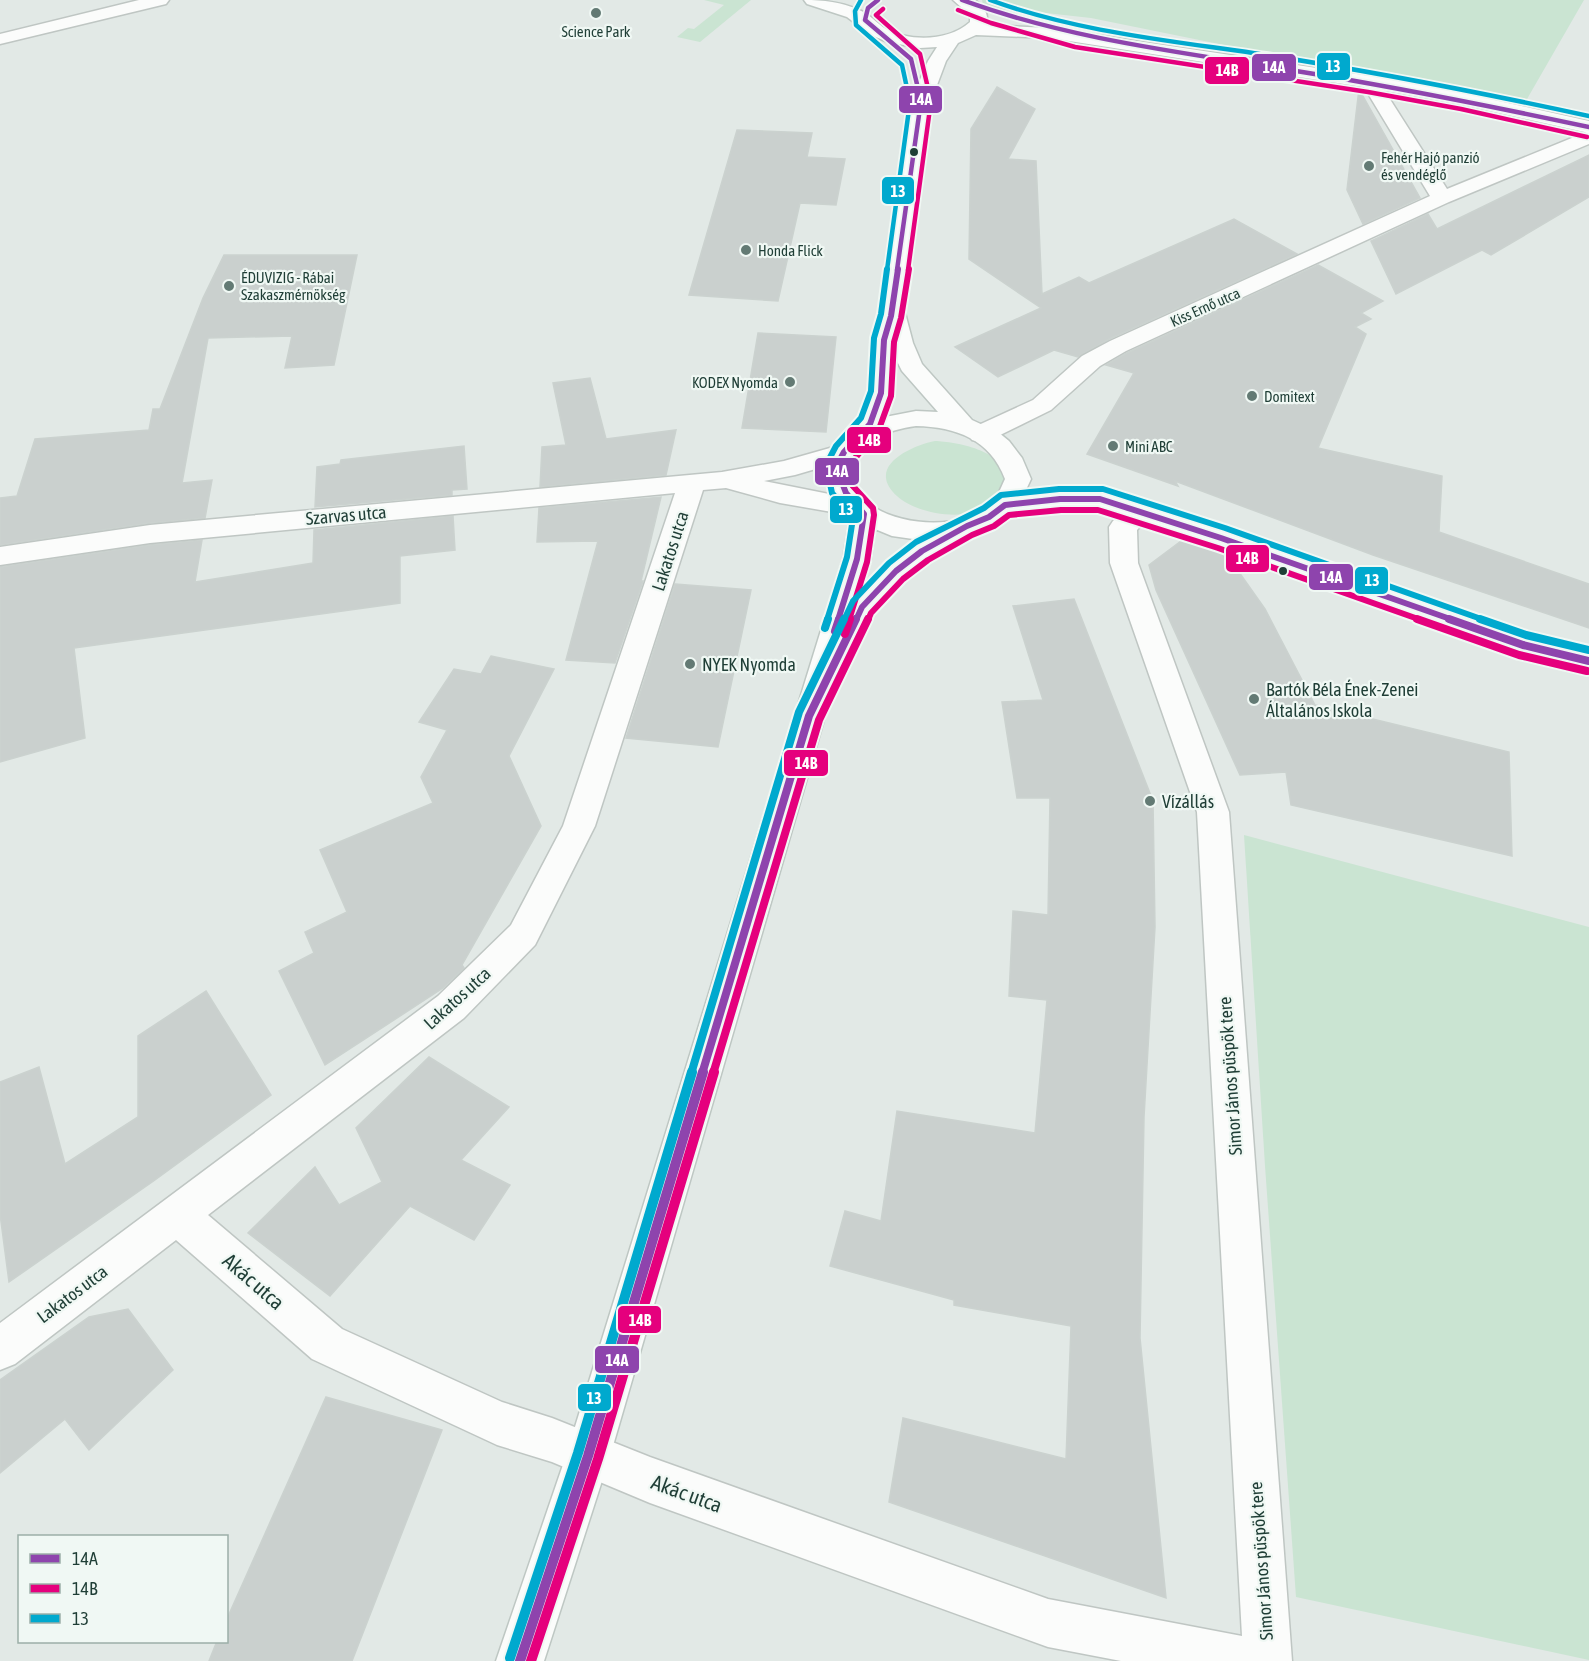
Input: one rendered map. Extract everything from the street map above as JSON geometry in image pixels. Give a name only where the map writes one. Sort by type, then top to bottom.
[{"type":"street","points":[[0,39],[160,0]]},
{"type":"street","points":[[813,0],[865,20]]},
{"type":"street","points":[[878,0],[868,6],[864,13],[865,20],[871,28],[882,34],[911,59],[921,101]]},
{"type":"street","points":[[964,1],[981,16],[974,30]]},
{"type":"street","points":[[964,1],[1077,37]]},
{"type":"street","points":[[882,34],[916,42],[952,39],[974,30],[1050,33],[1370,82],[1463,99],[1589,128]]},
{"type":"street","points":[[952,39],[937,61],[921,101],[892,305],[884,340],[881,393],[870,424],[836,466],[841,489],[860,511],[891,527],[918,531],[942,531],[967,526]]},
{"type":"street","points":[[1370,82],[1442,198]]},
{"type":"street","name":"Kiss Ernő utca","points":[[972,429],[1042,405],[1091,361],[1118,346],[1442,198],[1589,137]]},
{"type":"street","points":[[809,716],[862,607],[896,571],[922,551],[967,526],[989,517],[1005,505],[1018,479],[1011,462],[1000,447],[972,429],[911,366],[901,343],[892,305]]},
{"type":"street","points":[[851,445],[889,423],[940,419],[972,429]]},
{"type":"street","name":"Szarvas utca","points":[[0,556],[150,534],[722,480],[786,469],[851,445]]},
{"type":"street","name":"Szarvas utca","points":[[692,482],[742,483],[780,494],[860,511]]},
{"type":"street","name":"Lakatos utca","points":[[0,1349],[452,1007],[523,935],[579,826],[692,482]]},
{"type":"street","points":[[1005,505],[1100,499],[1221,538],[1523,645],[1589,662]]},
{"type":"street","points":[[520,1661],[588,1456],[857,559],[860,511]]},
{"type":"street","name":"Simor János püspök tere","points":[[1140,513],[1123,527],[1124,563],[1213,812],[1268,1661]]},
{"type":"street","name":"Akác utca","points":[[177,1215],[327,1344],[497,1423],[552,1440],[588,1456],[1048,1623],[1248,1661]]},
{"type":"green space","points":[[704,0],[751,0],[700,42],[677,37],[688,28],[694,29],[724,5]]},
{"type":"green space","points":[[982,0],[1584,0],[1523,106],[1091,18],[984,9]]},
{"type":"green space","points":[[935,441],[970,447],[994,458],[1002,466],[1005,476],[1003,489],[995,501],[984,509],[954,515],[922,509],[908,504],[897,496],[888,486],[886,476],[888,467],[904,453]]},
{"type":"green space","points":[[1244,835],[1589,927],[1589,1660],[1296,1597]]},
{"type":"building","points":[[997,87],[1035,109],[1008,159],[1036,161],[1042,294],[1079,277],[1089,283],[1234,219],[1297,254],[1109,339],[1078,357],[1054,350],[998,377],[955,347],[1041,308],[969,259],[971,129]]},
{"type":"building","name":"Fehér Hajó panzió és vendéglő","points":[[1359,89],[1420,198],[1363,224],[1347,190]]},
{"type":"building","name":"Honda Flick","points":[[737,130],[812,133],[807,157],[845,159],[836,205],[800,203],[778,301],[689,295]]},
{"type":"building","points":[[1589,155],[1589,197],[1491,255],[1482,250],[1396,294],[1371,241],[1428,214],[1437,229]]},
{"type":"building","points":[[224,255],[357,255],[334,365],[285,368],[292,336],[208,338],[182,483],[212,480],[205,518],[150,523],[0,545],[0,498],[17,496],[35,439],[149,430],[153,409],[160,409],[203,298]]},
{"type":"building","points":[[1318,265],[1383,301],[1361,313],[1371,319],[1355,327],[1366,334],[1318,448],[1442,476],[1439,532],[1589,584],[1589,628],[1373,555],[1175,481],[1178,486],[1087,454],[1134,373],[1106,365],[1127,353]]},
{"type":"building","name":"KODEX Nyomda","points":[[758,333],[836,337],[826,432],[742,428]]},
{"type":"building","points":[[590,378],[606,439],[676,430],[666,475],[540,487],[542,447],[566,445],[553,383]]},
{"type":"building","points":[[464,446],[467,489],[452,490],[452,495],[315,507],[317,467],[340,464],[341,460]]},
{"type":"building","points":[[661,497],[641,581],[643,581],[615,663],[566,660],[598,541],[537,542],[539,508]]},
{"type":"building","points":[[453,516],[455,550],[400,556],[400,603],[74,648],[85,738],[0,762],[0,567],[150,545],[202,540],[195,582],[313,563],[314,530]]},
{"type":"building","name":"Bartók Béla Ének-Zenei Általános Iskola","points":[[1185,538],[1224,551],[1265,609],[1315,705],[1509,752],[1512,856],[1291,805],[1286,772],[1240,775],[1156,590],[1149,565]]},
{"type":"building","name":"NYEK Nyomda","points":[[675,584],[751,590],[718,747],[626,738]]},
{"type":"building","points":[[1074,599],[1153,801],[1155,927],[1144,1117],[1140,1338],[1166,1598],[889,1502],[903,1418],[1066,1459],[1071,1326],[954,1305],[954,1300],[830,1266],[845,1211],[881,1221],[897,1111],[1035,1133],[1047,1000],[1009,996],[1013,911],[1048,915],[1050,798],[1017,798],[1002,702],[1043,700],[1013,606]]},
{"type":"building","points":[[491,656],[554,669],[509,756],[541,826],[462,965],[464,968],[443,988],[325,1065],[279,971],[314,953],[305,932],[347,912],[320,850],[433,803],[421,777],[447,730],[419,722],[454,669],[481,674]]},
{"type":"building","points":[[206,991],[271,1095],[9,1282],[0,1214],[0,1082],[39,1067],[65,1164],[138,1117],[138,1036]]},
{"type":"building","points":[[429,1057],[509,1107],[461,1160],[510,1185],[474,1240],[410,1206],[330,1296],[248,1233],[315,1167],[339,1205],[382,1182],[356,1128]]},
{"type":"building","points":[[128,1309],[173,1370],[89,1450],[65,1419],[0,1473],[0,1380],[89,1317]]},
{"type":"building","points":[[326,1397],[442,1430],[352,1661],[209,1661],[216,1643],[228,1643],[228,1617]]},
{"type":"transit line","name":"13","points":[[825,628],[847,557],[853,518],[832,493],[826,465],[836,446],[861,418],[871,391],[874,338],[881,314],[910,102],[902,65],[856,25],[855,11],[861,0]]},
{"type":"transit line","name":"14A","points":[[835,631],[857,559],[864,514],[853,504],[846,493],[836,467],[844,452],[870,424],[881,393],[884,340],[891,316],[921,101],[911,59],[865,20],[868,8],[878,0]]},
{"type":"transit line","name":"14A","points":[[962,0],[1001,14],[1081,36],[1362,82],[1589,127]]},
{"type":"transit line","name":"13","points":[[990,0],[1021,12],[1086,28],[1379,74],[1589,116]]},
{"type":"transit line","name":"14B","points":[[845,634],[867,562],[874,515],[873,508],[851,484],[847,468],[879,429],[891,396],[894,342],[901,318],[916,221],[931,101],[920,54],[876,15],[883,9]]},
{"type":"transit line","name":"14B","points":[[958,10],[991,23],[1075,47],[1368,92],[1461,109],[1587,137]]},
{"type":"transit line","name":"13","points":[[510,1658],[578,1453],[799,712],[853,601],[889,563],[916,542],[984,508],[1001,495],[1059,489],[1103,489],[1225,528],[1526,635],[1589,650]]},
{"type":"transit line","name":"14A","points":[[520,1661],[588,1456],[809,716],[862,607],[896,571],[922,551],[967,526],[989,517],[1005,505],[1060,499],[1100,499],[1221,538],[1523,645],[1589,661]]},
{"type":"transit line","name":"14B","points":[[531,1661],[598,1459],[819,720],[871,613],[903,579],[928,560],[972,535],[994,526],[1009,515],[1061,510],[1098,510],[1218,548],[1519,655],[1587,671]]},
{"type":"place","name":"Science Park","points":[[596,13]]},
{"type":"place","name":"Fehér Hajó panzió és vendéglő","points":[[1369,166]]},
{"type":"place","name":"Honda Flick","points":[[746,250]]},
{"type":"place","name":"ÉDUVIZIG - Rábai Szakaszmérnökség","points":[[229,286]]},
{"type":"place","name":"KODEX Nyomda","points":[[790,382]]},
{"type":"place","name":"Domitext","points":[[1252,396]]},
{"type":"place","name":"Mini ABC","points":[[1113,446]]},
{"type":"place","name":"NYEK Nyomda","points":[[690,664]]},
{"type":"place","name":"Bartók Béla Ének-Zenei Általános Iskola","points":[[1254,699]]},
{"type":"place","name":"Vízállás","points":[[1150,801]]}]
